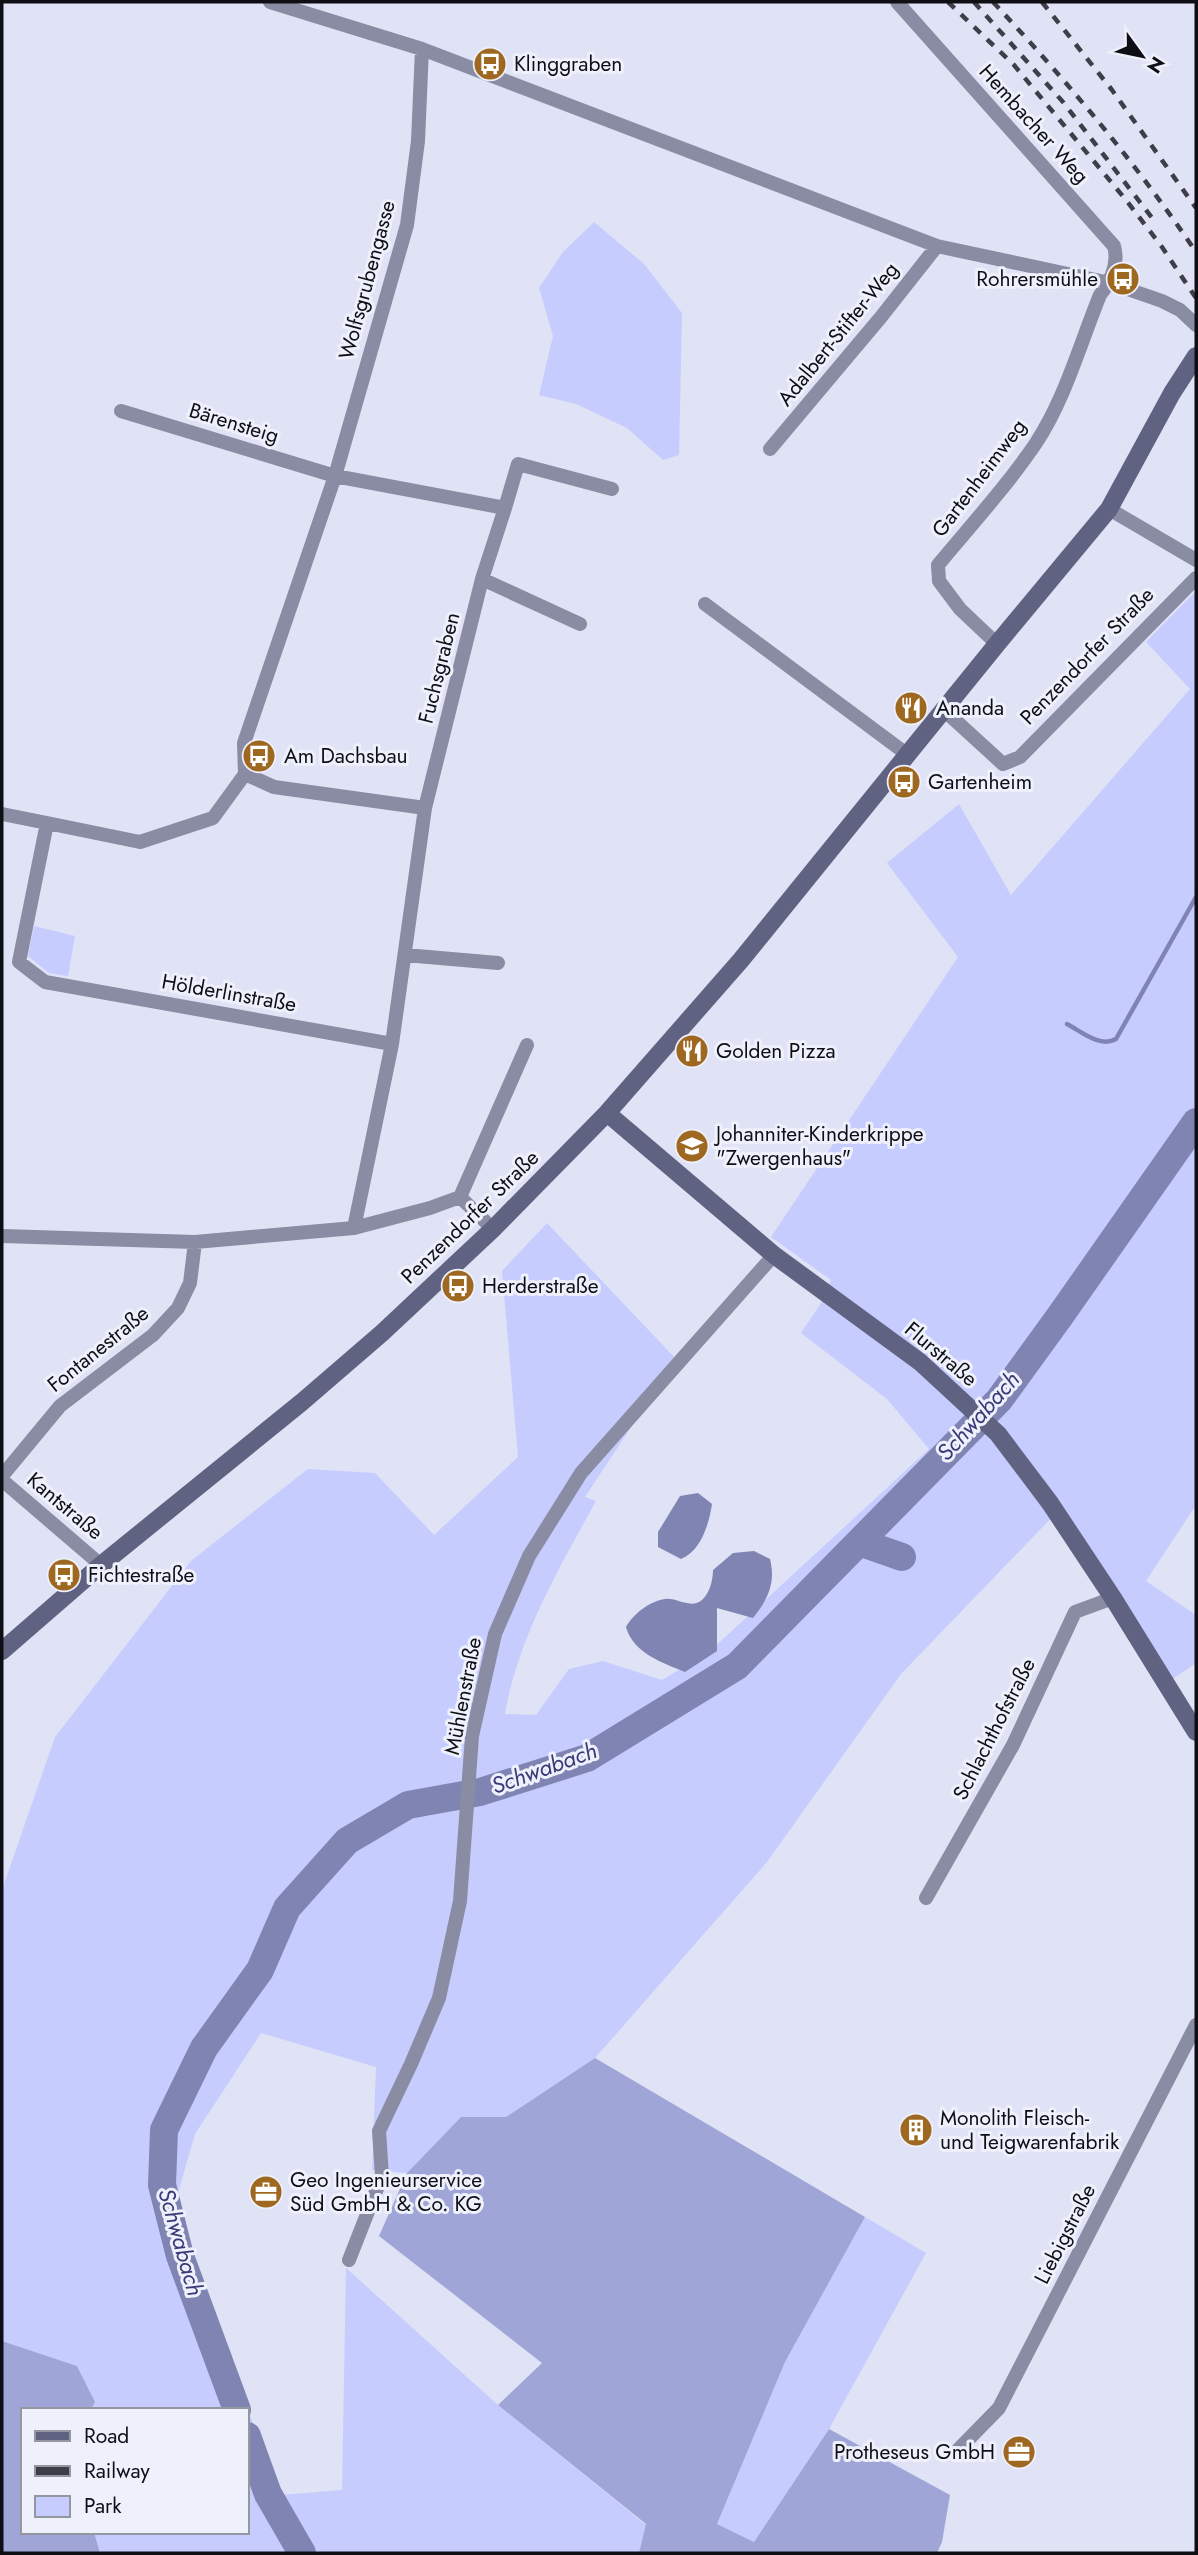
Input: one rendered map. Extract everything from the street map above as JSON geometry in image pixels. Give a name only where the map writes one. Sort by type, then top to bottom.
[{"type":"main road","name":"Penzendorfer Straße","points":[[2,1651],[101,1565],[302,1402],[382,1333],[493,1229],[607,1113],[741,960],[1109,509],[1172,393],[1196,356]]},
{"type":"main road","name":"Flurstraße","points":[[607,1113],[774,1255],[920,1362],[998,1434],[1051,1503],[1196,1732]]},
{"type":"street","points":[[270,2],[422,48],[937,246],[1110,283],[1180,310],[1196,325]]},
{"type":"street","name":"Hembacher Weg","points":[[897,2],[1114,246],[1117,256],[1110,283]]},
{"type":"street","name":"Wolfsgrubengasse","points":[[335,476],[407,225],[418,141],[422,48]]},
{"type":"street","name":"Adalbert-Stifter-Weg","points":[[770,449],[937,246]]},
{"type":"street","name":"Gartenheimweg","points":[[997,644],[960,609],[939,581],[939,565],[1037,441],[1054,409],[1100,295],[1110,283]]},
{"type":"street","name":"Bärensteig","points":[[121,411],[335,476]]},
{"type":"street","name":"Fuchsgraben","points":[[392,1044],[425,808],[482,579],[518,464],[612,489]]},
{"type":"street","points":[[2,814],[140,842],[213,818],[245,774],[244,743],[335,476],[505,508]]},
{"type":"street","points":[[1109,509],[1196,560]]},
{"type":"street","name":"Penzendorfer Straße","points":[[945,711],[1003,764],[1020,757],[1196,578]]},
{"type":"street","points":[[482,579],[580,624]]},
{"type":"street","points":[[705,604],[908,755]]},
{"type":"street","points":[[245,774],[274,787],[425,808]]},
{"type":"street","name":"Hölderlinstraße","points":[[47,823],[19,962],[45,982],[392,1044]]},
{"type":"street","points":[[405,956],[498,963]]},
{"type":"street","points":[[354,1228],[392,1044]]},
{"type":"street","points":[[2,1236],[195,1242],[354,1228],[460,1197],[527,1045]]},
{"type":"street","points":[[460,1197],[493,1229]]},
{"type":"street","name":"Fontanestraße","points":[[2,1478],[60,1406],[153,1335],[178,1308],[190,1283],[195,1242]]},
{"type":"street","name":"Mühlenstraße","points":[[349,2260],[382,2176],[379,2131],[439,1998],[460,1901],[472,1736],[495,1634],[529,1556],[581,1473],[774,1255]]},
{"type":"street","name":"Kantstraße","points":[[2,1478],[101,1565]]},
{"type":"street","name":"Schlachthofstraße","points":[[926,1898],[1013,1745],[1075,1612],[1113,1598]]},
{"type":"street","name":"Liebigstraße","points":[[956,2452],[999,2408],[1196,2025]]},
{"type":"green space","points":[[594,222],[644,264],[682,313],[679,455],[663,460],[627,428],[576,404],[539,395],[553,336],[539,288],[563,252]]},
{"type":"green space","points":[[1196,591],[1196,1505],[1146,1581],[1196,1615],[1196,1663],[1170,1681],[1060,1509],[901,1674],[767,1862],[595,2058],[506,2117],[461,2117],[407,2173],[372,2170],[376,2067],[261,2033],[195,2134],[174,2207],[247,2408],[92,2408],[95,2402],[77,2366],[2,2341],[2,1890],[55,1737],[192,1560],[308,1469],[375,1473],[434,1535],[518,1457],[502,1271],[547,1223],[676,1359],[585,1497],[596,1501],[554,1578],[530,1631],[511,1686],[505,1714],[536,1715],[569,1669],[603,1661],[662,1680],[709,1652],[929,1449],[887,1399],[801,1333],[821,1303],[831,1280],[771,1237],[958,957],[887,863],[959,804],[1011,895],[1190,689],[1146,642]]},
{"type":"green space","points":[[34,926],[75,936],[68,976],[49,973],[28,956]]},
{"type":"green space","points":[[865,2217],[926,2253],[829,2429],[754,2542],[717,2524],[785,2362]]},
{"type":"green space","points":[[346,2268],[498,2405],[646,2525],[639,2553],[100,2553],[95,2534],[248,2534],[248,2410],[279,2495],[342,2490]]},
{"type":"shaded area","points":[[698,1493],[712,1504],[709,1520],[694,1550],[681,1559],[658,1547],[658,1532],[680,1496]]},
{"type":"shaded area","points":[[754,1551],[770,1559],[772,1576],[769,1590],[753,1618],[717,1608],[717,1651],[685,1672],[650,1656],[635,1644],[626,1627],[642,1609],[665,1599],[694,1604],[699,1602],[710,1588],[713,1570],[733,1553]]},
{"type":"shaded area","points":[[595,2058],[865,2217],[785,2362],[717,2524],[754,2542],[829,2429],[950,2495],[942,2542],[937,2553],[639,2553],[646,2524],[498,2405],[542,2363],[379,2236],[407,2173],[461,2117],[506,2117]]},
{"type":"shaded area","points":[[2,2341],[77,2366],[95,2402],[92,2408],[21,2408],[21,2534],[95,2534],[100,2553],[2,2553]]},
{"type":"waterway","points":[[1067,1024],[1097,1040],[1104,1042],[1116,1039],[1196,897]]},
{"type":"waterway","name":"Schwabach","points":[[236,2408],[180,2256],[162,2185],[164,2130],[204,2048],[260,1970],[287,1908],[347,1841],[408,1805],[480,1792],[587,1758],[737,1666],[999,1400],[1196,1122]]},
{"type":"waterway","points":[[859,1542],[902,1557]]},
{"type":"waterway","name":"Schwabach","points":[[248,2439],[268,2494],[302,2553]]},
{"type":"railway","points":[[948,2],[1014,65],[1126,200],[1196,298]]},
{"type":"railway","points":[[974,2],[1063,102],[1156,223]]},
{"type":"railway","points":[[993,2],[1099,123],[1149,186],[1196,252]]},
{"type":"railway","points":[[1042,2],[1112,90],[1196,208]]},
{"type":"place","name":"Klinggraben","points":[[490,64]]},
{"type":"place","name":"Rohrersmühle","points":[[1123,279]]},
{"type":"place","name":"Ananda","points":[[911,708]]},
{"type":"place","name":"Am Dachsbau","points":[[259,756]]},
{"type":"place","name":"Gartenheim","points":[[904,782]]},
{"type":"place","name":"Golden Pizza","points":[[692,1051]]},
{"type":"place","name":"Johanniter-Kinderkrippe \"Zwergenhaus\"","points":[[692,1146]]},
{"type":"place","name":"Herderstraße","points":[[458,1286]]},
{"type":"place","name":"Fichtestraße","points":[[64,1575]]},
{"type":"place","name":"Monolith Fleisch- und Teigwarenfabrik","points":[[916,2130]]},
{"type":"place","name":"Geo Ingenieurservice Süd GmbH & Co. KG","points":[[266,2192]]},
{"type":"place","name":"Protheseus GmbH","points":[[1019,2452]]}]
